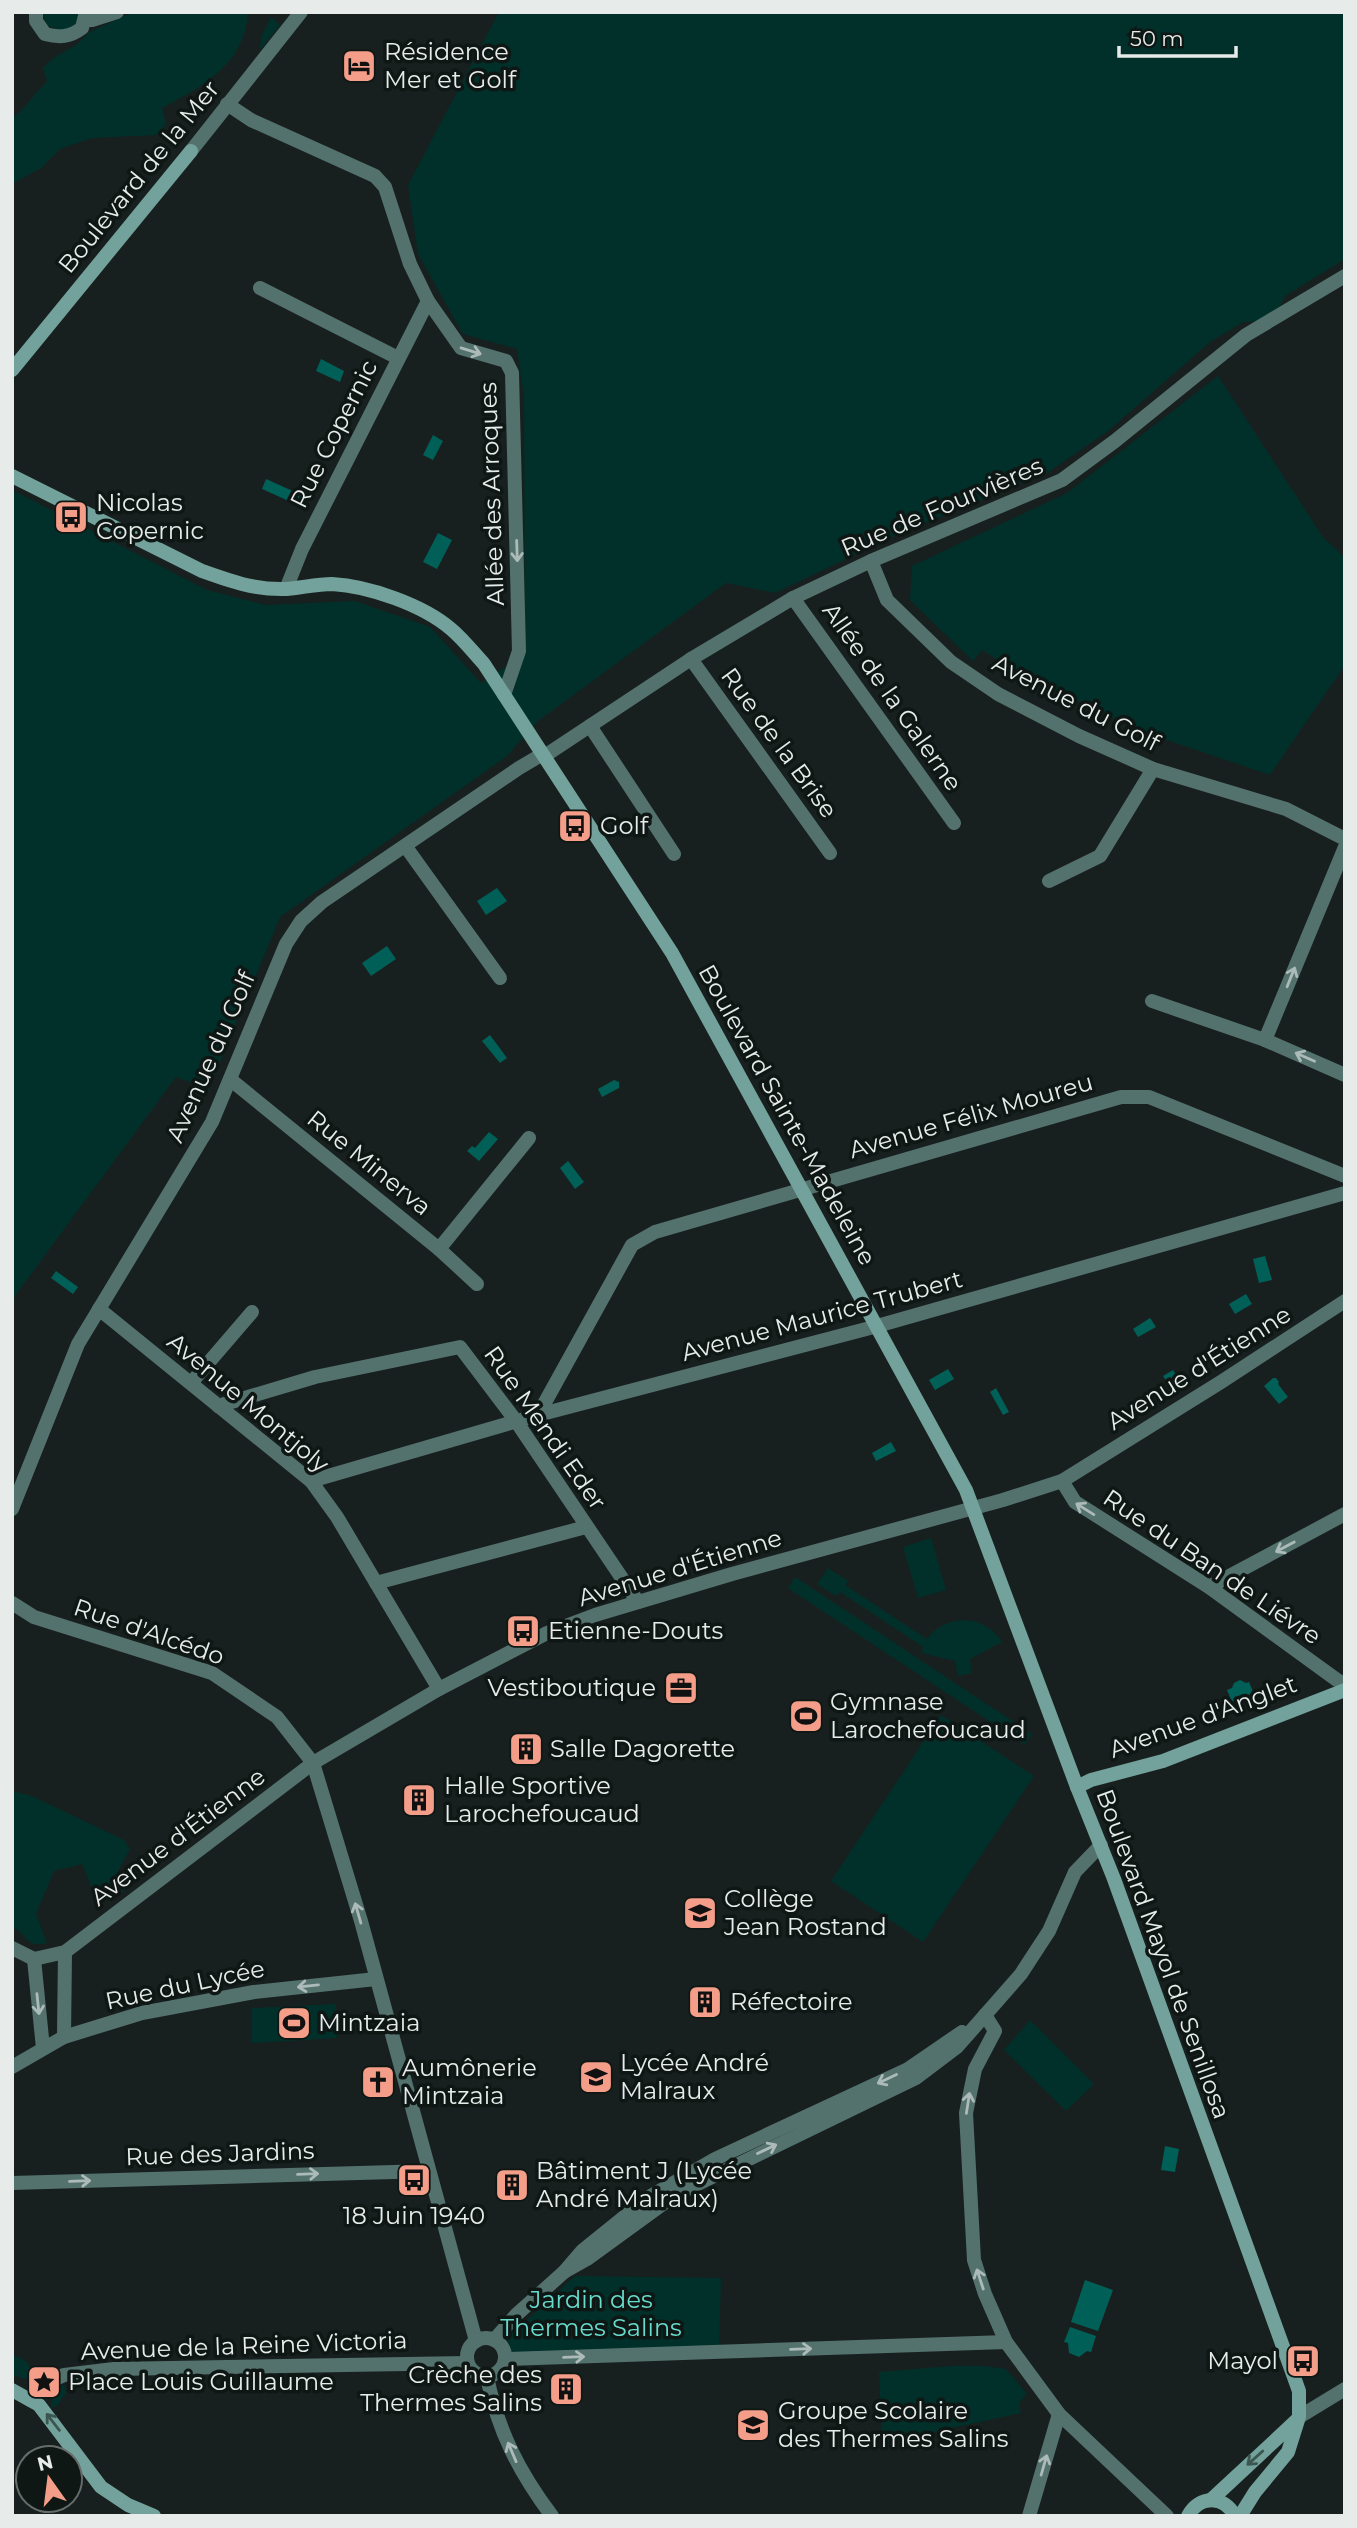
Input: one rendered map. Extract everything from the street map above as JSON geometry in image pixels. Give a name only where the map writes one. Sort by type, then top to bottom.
[{"type":"street","points":[[36,12],[36,20],[45,34],[58,38],[82,28],[86,16],[92,20],[117,12]]},
{"type":"street","name":"Boulevard de la Mer","points":[[12,370],[301,12]]},
{"type":"street","name":"Allée des Arroques","points":[[227,104],[251,120],[375,176],[385,187],[410,264],[428,301],[461,348],[506,361],[512,373],[519,651],[504,695]]},
{"type":"street","name":"Rue de Fourvières","points":[[541,755],[549,753],[691,659],[793,598],[871,561],[1062,480],[1115,441],[1246,335],[1345,276]]},
{"type":"street","points":[[260,288],[398,358]]},
{"type":"street","name":"Rue Copernic","points":[[286,589],[302,549],[428,301]]},
{"type":"street","name":"Boulevard Sainte-Madeleine","points":[[12,476],[202,571],[257,589],[334,584],[370,590],[422,610],[451,629],[484,664],[541,755],[673,953],[967,1490],[974,1508]]},
{"type":"street","name":"Avenue du Golf","points":[[871,561],[887,600],[951,662],[1010,700],[1079,736],[1153,769],[1286,809],[1345,839]]},
{"type":"street","name":"Allée de la Galerne","points":[[793,598],[954,823]]},
{"type":"street","name":"Rue de la Brise","points":[[691,659],[830,853]]},
{"type":"street","points":[[590,726],[674,854]]},
{"type":"street","name":"Avenue du Golf","points":[[12,1509],[78,1344],[212,1122],[286,944],[301,922],[322,902],[541,755]]},
{"type":"street","points":[[1049,881],[1100,856],[1153,769]]},
{"type":"street","points":[[406,846],[500,978]]},
{"type":"street","points":[[1265,1040],[1345,847]]},
{"type":"street","points":[[1152,1001],[1265,1040],[1345,1075]]},
{"type":"street","name":"Rue Minerva","points":[[231,1080],[477,1284]]},
{"type":"street","name":"Avenue Félix Moureu","points":[[538,1415],[632,1245],[655,1232],[802,1188],[1121,1097],[1149,1097],[1345,1176]]},
{"type":"street","points":[[439,1250],[529,1138]]},
{"type":"street","name":"Avenue Maurice Trubert","points":[[311,1481],[516,1421],[877,1326],[1345,1194]]},
{"type":"street","name":"Avenue d'Étienne","points":[[34,1959],[65,1952],[313,1763],[439,1689],[547,1633],[638,1602],[1062,1481],[1345,1301]]},
{"type":"street","name":"Avenue Montjoly","points":[[99,1309],[311,1481],[337,1517],[439,1689]]},
{"type":"street","points":[[191,1382],[251,1312]]},
{"type":"street","name":"Rue Mendi Eder","points":[[218,1406],[315,1377],[460,1347],[516,1421],[638,1602]]},
{"type":"street","name":"Rue du Ban de Liévre","points":[[1062,1481],[1075,1502],[1209,1587],[1345,1684]]},
{"type":"street","name":"Boulevard Mayol de Senillosa","points":[[974,1508],[1101,1845],[1299,2391],[1299,2417],[1287,2452],[1238,2516]]},
{"type":"street","points":[[1209,1587],[1345,1514]]},
{"type":"street","points":[[376,1583],[586,1527]]},
{"type":"street","name":"Rue d'Alcédo","points":[[12,1603],[34,1617],[212,1673],[277,1717],[313,1763],[376,1979],[475,2341]]},
{"type":"street","name":"Avenue d'Anglet","points":[[1077,1787],[1091,1780],[1163,1761],[1345,1690]]},
{"type":"street","points":[[494,2340],[516,2315],[564,2272],[582,2250],[649,2197],[731,2151],[908,2069],[985,2015],[1021,1974],[1049,1931],[1075,1872],[1101,1845]]},
{"type":"street","points":[[12,1948],[34,1959],[43,2048]]},
{"type":"street","points":[[64,2038],[65,1952]]},
{"type":"street","name":"Rue du Lycée","points":[[12,2067],[64,2038],[142,2013],[254,1992],[376,1979]]},
{"type":"street","points":[[985,2015],[995,2031],[975,2069],[966,2113],[974,2260],[985,2294],[1006,2342],[1059,2414],[1167,2516]]},
{"type":"street","name":"Rue des Jardins","points":[[12,2183],[429,2171]]},
{"type":"street","points":[[482,2338],[494,2340],[503,2347],[506,2359],[498,2373],[487,2377],[475,2374],[467,2363],[468,2351],[475,2341],[482,2338]]},
{"type":"street","points":[[506,2359],[1006,2342]]},
{"type":"street","name":"Avenue de la Reine Victoria","points":[[30,2400],[46,2383],[64,2375],[114,2369],[467,2363]]},
{"type":"street","points":[[487,2377],[494,2412],[519,2469],[552,2516]]},
{"type":"street","points":[[1188,2516],[1197,2504],[1212,2500],[1299,2417],[1345,2389]]},
{"type":"street","points":[[12,2390],[30,2400],[51,2419],[101,2487],[128,2505],[154,2516]]},
{"type":"street","points":[[1029,2516],[1059,2414]]},
{"type":"street","points":[[1212,2500],[1226,2504],[1238,2516]]},
{"type":"green space","points":[[42,12],[81,12],[77,23],[65,31],[47,26]]},
{"type":"green space","points":[[133,12],[248,12],[245,30],[231,59],[207,82],[162,108],[166,124],[157,135],[92,138],[60,149],[41,168],[12,184],[12,118],[47,81],[43,68],[90,32]]},
{"type":"green space","points":[[499,12],[1345,12],[1345,259],[1285,296],[1279,309],[1262,321],[1243,322],[1210,342],[1108,431],[1047,473],[894,536],[775,593],[726,583],[538,721],[507,756],[280,917],[209,1089],[176,1077],[12,1300],[12,490],[207,590],[266,605],[355,601],[430,627],[481,683],[525,654],[524,397],[517,349],[463,334],[418,254],[408,185]]},
{"type":"green space","points":[[271,17],[280,25],[259,51],[262,35]]},
{"type":"green space","points":[[1218,376],[1323,537],[1345,558],[1345,665],[1270,775],[1143,732],[1017,672],[982,650],[973,661],[910,600],[912,566],[1067,493]]},
{"type":"green space","points":[[931,1538],[946,1590],[918,1598],[903,1547]]},
{"type":"green space","points":[[828,1568],[848,1581],[845,1585],[927,1639],[944,1625],[965,1620],[986,1626],[1002,1642],[970,1659],[972,1673],[958,1676],[955,1661],[922,1653],[923,1647],[840,1592],[836,1596],[817,1584]]},
{"type":"green space","points":[[795,1577],[1032,1734],[1025,1745],[788,1588]]},
{"type":"green space","points":[[941,1715],[1034,1776],[923,1942],[831,1881]]},
{"type":"green space","points":[[12,1791],[32,1796],[124,1840],[130,1849],[118,1871],[130,1887],[109,1901],[94,1893],[82,1864],[54,1871],[36,1914],[47,1943],[34,1944],[12,1927]]},
{"type":"green space","name":"Mintzaia","points":[[336,2004],[337,2038],[252,2043],[252,2008]]},
{"type":"green space","points":[[1030,2020],[1094,2084],[1066,2111],[1004,2050]]},
{"type":"green space","name":"Jardin des Thermes Salins","points":[[575,2276],[721,2278],[719,2349],[509,2353],[508,2337]]},
{"type":"green space","points":[[12,2355],[27,2363],[32,2378],[12,2375]]},
{"type":"green space","points":[[951,2366],[1006,2369],[1027,2394],[1019,2403],[1021,2413],[882,2443],[879,2372]]},
{"type":"green space","points":[[64,2384],[66,2393],[57,2406],[51,2408],[53,2394]]},
{"type":"shaded area","points":[[321,359],[344,371],[340,382],[316,371]]},
{"type":"shaded area","points":[[433,435],[443,441],[433,460],[423,455]]},
{"type":"shaded area","points":[[266,479],[304,496],[300,506],[262,489]]},
{"type":"shaded area","points":[[438,533],[452,540],[437,569],[423,562]]},
{"type":"shaded area","points":[[497,888],[507,901],[486,915],[477,901]]},
{"type":"shaded area","points":[[387,946],[396,959],[371,976],[362,963]]},
{"type":"shaded area","points":[[490,1035],[507,1058],[500,1063],[482,1041]]},
{"type":"shaded area","points":[[614,1080],[619,1082],[619,1088],[602,1097],[598,1089]]},
{"type":"shaded area","points":[[489,1132],[498,1139],[479,1161],[467,1151],[472,1146],[475,1148]]},
{"type":"shaded area","points":[[568,1161],[584,1182],[575,1189],[560,1168]]},
{"type":"shaded area","points":[[1265,1256],[1272,1280],[1259,1283],[1253,1259]]},
{"type":"shaded area","points":[[56,1271],[78,1287],[73,1294],[51,1278]]},
{"type":"shaded area","points":[[1246,1294],[1252,1304],[1235,1314],[1229,1304]]},
{"type":"shaded area","points":[[1150,1318],[1156,1327],[1138,1337],[1133,1329]]},
{"type":"shaded area","points":[[948,1369],[954,1379],[935,1390],[929,1380]]},
{"type":"shaded area","points":[[1173,1370],[1182,1385],[1173,1391],[1163,1376]]},
{"type":"shaded area","points":[[1276,1378],[1288,1397],[1279,1404],[1264,1386]]},
{"type":"shaded area","points":[[996,1388],[1009,1412],[1003,1415],[990,1392]]},
{"type":"shaded area","points":[[891,1442],[896,1451],[876,1461],[872,1453]]},
{"type":"shaded area","points":[[1240,1680],[1249,1682],[1254,1694],[1232,1702],[1227,1690]]},
{"type":"shaded area","points":[[1165,2146],[1179,2149],[1175,2172],[1161,2170]]},
{"type":"shaded area","points":[[1085,2280],[1113,2290],[1098,2331],[1071,2322]]},
{"type":"shaded area","points":[[1070,2327],[1096,2336],[1091,2352],[1087,2351],[1079,2357],[1069,2353],[1068,2343],[1064,2342]]},
{"type":"place","name":"Résidence Mer et Golf","points":[[359,66]]},
{"type":"place","name":"Nicolas Copernic","points":[[71,517]]},
{"type":"place","name":"Golf","points":[[575,826]]},
{"type":"place","name":"Etienne-Douts","points":[[523,1631]]},
{"type":"place","name":"Vestiboutique","points":[[681,1688]]},
{"type":"place","name":"Gymnase Larochefoucaud","points":[[806,1716]]},
{"type":"place","name":"Salle Dagorette","points":[[526,1749]]},
{"type":"place","name":"Halle Sportive Larochefoucaud","points":[[419,1800]]},
{"type":"place","name":"Collège Jean Rostand","points":[[700,1913]]},
{"type":"place","name":"Réfectoire","points":[[705,2002]]},
{"type":"place","name":"Mintzaia","points":[[294,2023]]},
{"type":"place","name":"Lycée André Malraux","points":[[596,2077]]},
{"type":"place","name":"Aumônerie Mintzaia","points":[[378,2082]]},
{"type":"place","name":"18 Juin 1940","points":[[414,2180]]},
{"type":"place","name":"Bâtiment J (Lycée André Malraux)","points":[[512,2185]]},
{"type":"place","name":"Mayol","points":[[1303,2361]]},
{"type":"place","name":"Place Louis Guillaume","points":[[44,2382]]},
{"type":"place","name":"Crèche des Thermes Salins","points":[[566,2389]]},
{"type":"place","name":"Groupe Scolaire des Thermes Salins","points":[[753,2425]]}]
